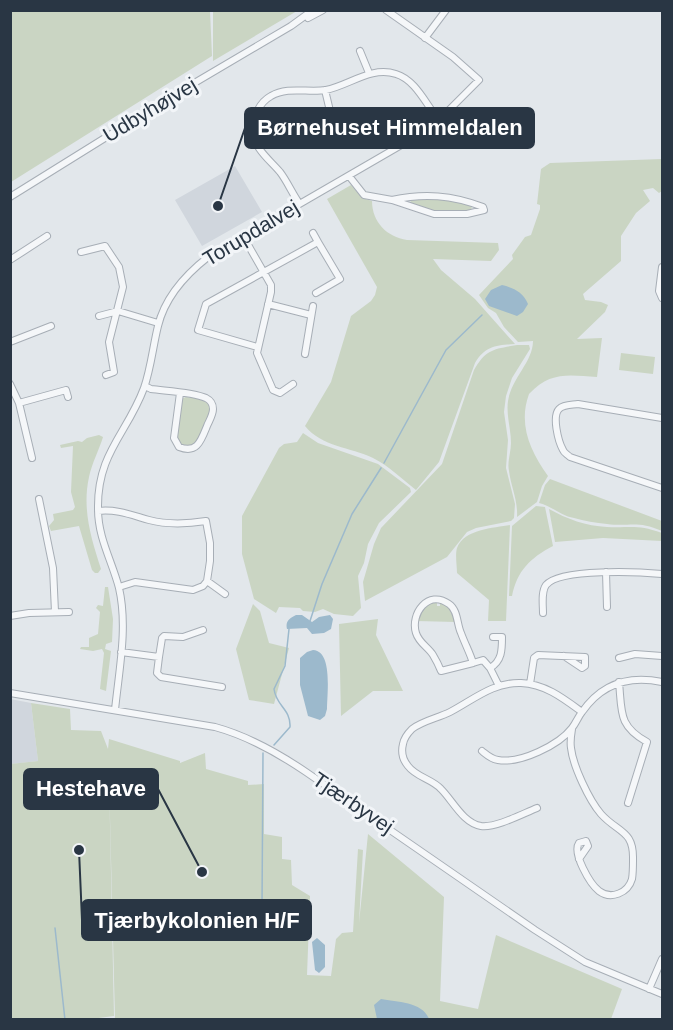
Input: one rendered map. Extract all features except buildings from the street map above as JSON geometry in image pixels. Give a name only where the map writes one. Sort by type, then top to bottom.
[{"type":"street","name":"Udbyhøjvej","points":[[291,26],[313,10]]},
{"type":"street","name":"Udbyhøjvej","points":[[10,197],[164,101],[291,26],[323,10]]},
{"type":"street","name":"Torupdalvej","points":[[115,710],[123,621],[119,587],[101,538],[98,495],[104,465],[145,386],[158,323],[170,298],[185,278],[208,257],[422,133],[439,120],[479,80],[462,64],[386,10]]},
{"type":"street","points":[[425,38],[446,10]]},
{"type":"street","points":[[360,51],[369,73]]},
{"type":"street","points":[[299,203],[280,173],[257,146],[253,130],[254,120],[262,104],[277,93],[325,90],[369,73],[387,71],[408,80],[439,120]]},
{"type":"street","points":[[325,90],[338,130]]},
{"type":"street","points":[[349,176],[364,195],[392,200],[420,210],[441,215],[467,214],[484,210],[483,207],[474,203],[438,195],[392,200]]},
{"type":"street","points":[[313,233],[340,279],[316,293]]},
{"type":"street","points":[[10,260],[47,236]]},
{"type":"street","points":[[243,236],[271,285],[257,347],[258,358],[273,390],[280,393],[294,384]]},
{"type":"street","points":[[257,347],[198,330],[206,304],[318,242]]},
{"type":"street","points":[[81,252],[105,246],[118,266],[123,286],[109,342],[114,372],[106,375]]},
{"type":"street","points":[[663,267],[659,291],[663,298]]},
{"type":"street","points":[[268,304],[312,315]]},
{"type":"street","points":[[305,354],[313,306]]},
{"type":"street","points":[[99,316],[118,311],[158,323]]},
{"type":"street","points":[[10,342],[51,326]]},
{"type":"street","points":[[10,384],[19,403],[32,458]]},
{"type":"street","points":[[145,386],[207,398],[213,408],[201,441],[196,447],[190,449],[179,447],[174,438],[180,393]]},
{"type":"street","points":[[19,403],[66,390],[68,397]]},
{"type":"street","points":[[663,418],[578,404],[564,406],[555,416],[563,450],[570,457],[663,488]]},
{"type":"street","points":[[39,499],[53,568],[55,612]]},
{"type":"street","points":[[98,511],[118,511],[150,520],[183,525],[206,521],[210,543],[207,581],[199,589],[138,582],[119,587]]},
{"type":"street","points":[[552,606],[543,610],[546,586],[552,581],[576,574],[606,572],[663,574]]},
{"type":"street","points":[[606,572],[607,607]]},
{"type":"street","points":[[207,581],[225,594]]},
{"type":"street","points":[[473,663],[460,633],[454,609],[440,600],[422,605],[415,614],[415,630],[418,640],[433,655],[441,671],[473,663],[483,660],[499,686]]},
{"type":"street","points":[[10,616],[69,612]]},
{"type":"street","points":[[203,630],[183,637],[164,636],[157,673],[160,677],[222,687]]},
{"type":"street","points":[[490,668],[499,661],[502,651],[502,637],[493,637]]},
{"type":"street","points":[[121,652],[159,657]]},
{"type":"street","points":[[619,658],[635,654],[663,656]]},
{"type":"street","points":[[530,684],[534,658],[538,655],[564,656]]},
{"type":"street","points":[[482,752],[496,760],[514,759],[541,751],[572,729],[594,697],[619,682],[647,679],[663,682]]},
{"type":"street","points":[[619,682],[624,722],[629,730],[647,742],[628,803]]},
{"type":"street","points":[[537,808],[489,826],[467,820],[440,788],[415,773],[404,760],[403,742],[406,735],[414,728],[499,686],[518,683],[530,684],[554,692],[582,712]]},
{"type":"street","name":"Tjærbyvej","points":[[10,693],[234,732],[306,772],[569,952],[606,972],[663,994]]},
{"type":"street","points":[[572,729],[570,747],[586,791],[603,817],[626,833],[630,840],[633,849],[632,877],[629,886],[623,892],[606,895],[597,890],[579,859]]},
{"type":"street","points":[[556,742],[570,747]]},
{"type":"street","points":[[649,989],[663,958]]},
{"type":"shaded area","points":[[235,166],[262,212],[202,246],[175,200]]},
{"type":"shaded area","points":[[10,699],[31,703],[38,761],[11,764]]},
{"type":"green space","points":[[213,10],[297,11],[213,61]]},
{"type":"green space","points":[[10,11],[210,11],[212,56],[11,182]]},
{"type":"green space","points":[[662,159],[662,191],[659,193],[653,188],[643,190],[650,201],[636,213],[621,236],[621,261],[583,294],[585,300],[608,305],[605,312],[577,339],[602,338],[597,377],[569,375],[552,378],[529,394],[525,427],[531,447],[548,476],[537,502],[517,517],[509,468],[511,443],[508,401],[510,392],[530,356],[533,341],[518,342],[479,295],[513,259],[512,255],[525,237],[531,235],[540,209],[540,205],[537,204],[541,169],[550,163]]},
{"type":"green space","points":[[351,185],[362,198],[372,201],[378,222],[393,236],[407,240],[498,243],[499,250],[491,261],[433,259],[441,270],[475,299],[515,344],[492,348],[479,357],[439,462],[416,490],[379,461],[328,442],[305,426],[331,382],[351,316],[371,301],[377,287],[327,199]]},
{"type":"green space","points":[[435,197],[472,205],[471,212],[440,213],[410,205],[411,199]]},
{"type":"green space","points":[[517,345],[529,345],[530,349],[512,378],[504,412],[508,440],[506,468],[515,504],[514,518],[511,521],[467,532],[447,557],[365,601],[363,582],[381,528],[442,464],[474,370],[491,351]]},
{"type":"green space","points":[[621,353],[655,357],[653,374],[619,370]]},
{"type":"green space","points":[[186,397],[205,401],[211,411],[198,441],[189,447],[179,444],[175,433],[181,399]]},
{"type":"green space","points":[[303,433],[318,443],[378,464],[410,488],[411,492],[379,523],[368,544],[364,563],[358,576],[361,608],[353,616],[334,614],[323,609],[315,612],[303,611],[300,608],[279,607],[276,613],[254,599],[242,554],[242,516],[279,448],[284,444],[297,442]]},
{"type":"green space","points":[[99,435],[103,437],[90,472],[87,489],[87,512],[91,535],[101,569],[95,573],[92,570],[79,526],[51,531],[49,526],[54,520],[53,514],[73,510],[75,507],[71,492],[73,446],[61,448],[60,445],[82,442]]},
{"type":"green space","points":[[550,479],[662,521],[662,531],[634,524],[615,525],[582,520],[539,503],[545,485]]},
{"type":"green space","points":[[536,506],[545,507],[553,546],[526,566],[517,579],[512,596],[509,596],[512,526]]},
{"type":"green space","points":[[549,509],[584,524],[640,527],[653,530],[662,533],[662,541],[603,538],[555,542]]},
{"type":"green space","points":[[510,525],[506,621],[488,621],[489,600],[457,573],[457,548],[466,537],[473,533]]},
{"type":"green space","points":[[105,587],[108,587],[113,619],[112,642],[106,644],[105,649],[111,651],[106,691],[100,689],[104,653],[102,649],[93,651],[80,649],[89,647],[89,638],[98,634],[100,612],[96,608],[98,605],[103,606]]},
{"type":"green space","points":[[437,602],[437,606],[440,606],[440,603],[448,607],[456,622],[416,621],[424,608]]},
{"type":"green space","points":[[253,604],[260,611],[269,643],[289,648],[274,704],[249,700],[236,649]]},
{"type":"green space","points":[[378,619],[376,635],[403,691],[373,691],[341,716],[339,624]]},
{"type":"green space","points":[[31,703],[70,709],[71,730],[101,731],[108,749],[109,739],[180,761],[180,763],[205,753],[206,769],[248,781],[248,785],[264,784],[264,834],[282,837],[282,859],[291,860],[292,885],[310,896],[307,975],[331,976],[336,939],[342,933],[353,932],[358,849],[363,850],[359,923],[368,834],[444,897],[440,1001],[478,1009],[496,935],[622,989],[611,1019],[115,1019],[109,778],[114,1016],[83,1020],[11,1019],[10,764],[38,761]]},
{"type":"water","points":[[502,285],[518,291],[528,304],[517,316],[489,306],[485,299],[491,290]]},
{"type":"water","points":[[296,615],[302,615],[312,622],[319,617],[330,615],[333,619],[331,629],[324,633],[312,634],[307,628],[287,629],[287,622]]},
{"type":"water","points":[[313,650],[319,652],[324,658],[328,674],[327,709],[325,716],[320,720],[308,716],[300,685],[300,658]]},
{"type":"water","points":[[317,938],[325,945],[325,967],[319,973],[315,970],[312,942]]},
{"type":"water","points":[[381,999],[415,1006],[426,1013],[429,1019],[377,1019],[374,1005]]},
{"type":"waterway","points":[[384,463],[446,350],[482,315]]},
{"type":"waterway","points":[[310,621],[322,584],[352,514],[381,468]]},
{"type":"waterway","points":[[274,745],[290,727],[288,716],[277,700],[274,689],[285,666],[289,629]]},
{"type":"waterway","points":[[262,908],[263,753]]},
{"type":"waterway","points":[[55,928],[65,1020]]},
{"type":"place","name":"Børnehuset Himmeldalen","points":[[218,206]]},
{"type":"place","name":"Tjærbykolonien H/F","points":[[79,850]]},
{"type":"place","name":"Hestehave","points":[[202,872]]}]
